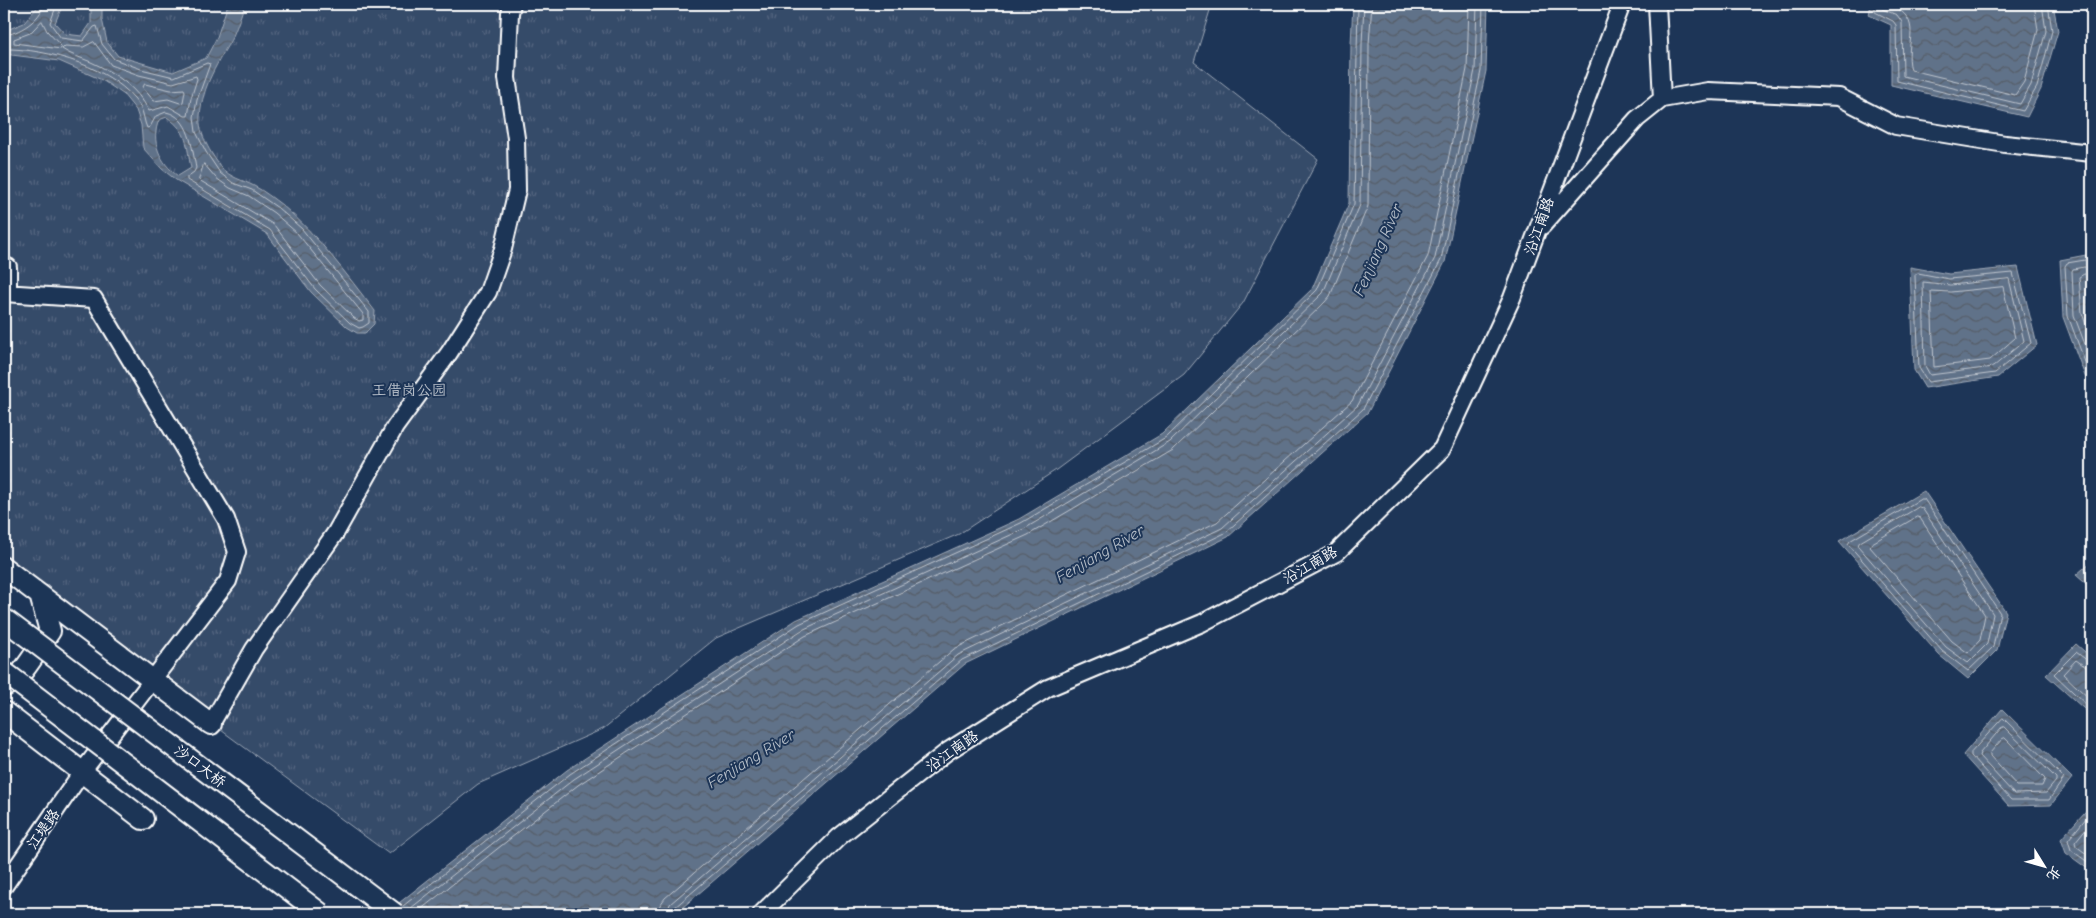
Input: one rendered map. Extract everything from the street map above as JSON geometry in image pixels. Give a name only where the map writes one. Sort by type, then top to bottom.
[{"type":"main road","points":[[4,568],[211,724]]},
{"type":"main road","points":[[4,686],[10,684],[28,664],[50,631],[40,595]]},
{"type":"main road","name":"沙口大桥","points":[[4,619],[395,914]]},
{"type":"main road","points":[[4,672],[322,914]]},
{"type":"main road","points":[[4,712],[144,819]]},
{"type":"street","points":[[211,724],[254,649],[336,532],[395,427],[449,353],[488,292],[503,249],[517,190],[516,138],[507,78],[512,4]]},
{"type":"street","name":"沿江南路","points":[[761,914],[838,837],[948,751],[1048,688],[1202,623],[1336,553],[1442,449],[1512,298],[1622,4]]},
{"type":"street","points":[[1657,4],[1662,100]]},
{"type":"street","points":[[1536,233],[1637,119],[1662,100],[1708,91],[1839,97],[1896,126],[2005,144],[2092,153]]},
{"type":"street","points":[[4,266],[8,267],[6,293]]},
{"type":"street","name":"江堤路","points":[[4,886],[82,772],[228,581],[237,552],[226,518],[94,299],[6,293]]},
{"type":"green space","name":"王借岗公园","points":[[4,4],[1212,4],[1194,62],[1318,159],[1243,303],[1184,375],[1056,470],[959,534],[716,638],[603,729],[478,784],[389,854],[4,570]]},
{"type":"water","points":[[40,4],[63,4],[55,23],[65,34],[82,36],[91,23],[91,4],[102,4],[102,19],[107,42],[118,56],[173,72],[206,58],[217,37],[228,4],[245,4],[233,36],[212,74],[204,94],[200,116],[203,136],[213,156],[225,171],[258,188],[276,200],[320,242],[375,311],[374,324],[365,333],[357,333],[347,327],[311,292],[267,234],[176,180],[162,169],[143,148],[141,125],[136,110],[123,94],[102,80],[59,61],[4,54],[4,31],[24,23]],"holes":[[[167,117],[183,134],[191,168],[178,176],[166,165],[156,144],[156,128],[159,120]]]},
{"type":"water","name":"Fenjiang River","points":[[1353,4],[1488,4],[1486,71],[1445,262],[1368,412],[1228,537],[965,664],[675,914],[385,914],[567,770],[796,620],[1019,519],[1162,434],[1312,289],[1349,203]]},
{"type":"water","points":[[1871,4],[2053,4],[2058,31],[2041,89],[2027,117],[1891,85],[1891,25],[1869,15]]},
{"type":"water","points":[[2086,255],[2092,257],[2092,395],[2063,317],[2060,260]]},
{"type":"water","points":[[1910,267],[1949,274],[2018,267],[2037,345],[1998,377],[1925,388],[1914,370]]},
{"type":"water","points":[[1924,491],[2006,612],[1997,650],[1968,679],[1939,655],[1839,541]]},
{"type":"water","points":[[2092,561],[2092,589],[2076,575]]},
{"type":"water","points":[[2076,644],[2092,658],[2092,716],[2046,675]]},
{"type":"water","points":[[2002,709],[2072,778],[2051,805],[2009,806],[1963,755]]},
{"type":"water","points":[[2092,804],[2092,872],[2066,853],[2061,839]]}]
